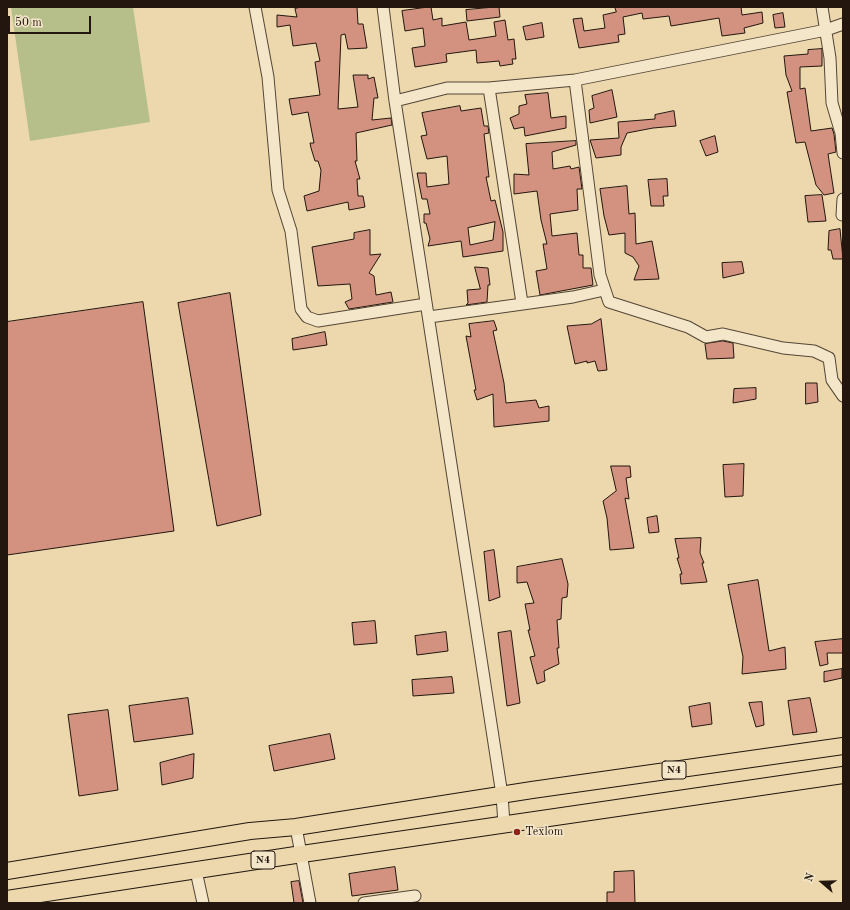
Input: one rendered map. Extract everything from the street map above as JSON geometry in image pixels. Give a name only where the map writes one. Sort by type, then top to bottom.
[{"type":"highway","name":"N4","points":[[7,871],[250,831],[296,827],[502,795],[843,746]]},
{"type":"highway","name":"N4","points":[[7,899],[504,824],[843,775]]},
{"type":"street","points":[[255,7],[268,77],[278,190],[291,231],[301,309],[307,317],[318,322],[426,304]]},
{"type":"street","points":[[383,7],[395,101],[502,795],[504,824]]},
{"type":"street","points":[[822,7],[830,58],[832,103],[841,133],[843,153]]},
{"type":"street","points":[[395,101],[447,88],[489,88],[575,80],[826,30],[843,24]]},
{"type":"street","points":[[575,80],[600,275],[609,302],[688,327],[706,337],[723,334],[783,348],[814,352],[829,358],[832,380],[843,396]]},
{"type":"street","points":[[489,88],[522,303]]},
{"type":"street","points":[[842,215],[843,199]]},
{"type":"street","points":[[429,317],[573,297],[604,290]]},
{"type":"street","points":[[832,380],[843,374]]},
{"type":"street","points":[[296,827],[310,903]]},
{"type":"street","points":[[196,871],[203,903]]},
{"type":"street","points":[[364,903],[415,896]]},
{"type":"green space","points":[[11,7],[133,7],[150,122],[30,141]]},
{"type":"building","points":[[301,7],[357,7],[358,24],[363,24],[367,48],[348,49],[345,34],[341,35],[338,109],[358,107],[353,75],[368,75],[368,79],[374,77],[378,98],[374,98],[372,120],[391,118],[392,125],[356,133],[357,161],[355,161],[360,179],[357,179],[358,196],[363,196],[365,207],[349,210],[348,202],[307,211],[304,196],[319,191],[321,170],[318,161],[315,161],[311,148],[310,143],[314,143],[308,112],[292,115],[289,99],[320,95],[315,62],[320,61],[316,43],[293,46],[290,25],[277,27],[277,15],[297,17],[295,9]]},
{"type":"building","points":[[431,7],[433,20],[442,18],[442,26],[466,22],[469,40],[496,36],[494,22],[505,20],[508,40],[514,39],[516,59],[512,59],[513,64],[500,66],[499,61],[477,63],[476,50],[446,54],[447,62],[415,67],[412,48],[425,46],[423,28],[405,31],[402,11]]},
{"type":"building","points":[[499,7],[500,17],[467,21],[466,10]]},
{"type":"building","points":[[615,7],[741,7],[742,15],[762,12],[763,23],[744,28],[745,33],[722,36],[719,18],[671,26],[669,16],[643,19],[642,13],[623,17],[625,34],[618,35],[619,42],[579,48],[573,19],[582,18],[584,31],[605,28],[603,15],[616,12]]},
{"type":"building","points":[[783,13],[785,27],[775,28],[773,15]]},
{"type":"building","points":[[542,23],[544,37],[526,40],[523,27]]},
{"type":"building","points":[[822,49],[822,66],[800,67],[800,89],[805,88],[811,131],[832,128],[834,134],[836,152],[828,154],[834,193],[824,195],[816,185],[805,142],[796,143],[787,92],[792,91],[786,75],[784,56],[808,54],[808,50]]},
{"type":"building","points":[[612,90],[617,117],[590,123],[589,110],[594,108],[592,96]]},
{"type":"building","points":[[548,93],[551,118],[566,116],[566,128],[525,136],[524,127],[514,129],[510,118],[519,114],[519,106],[527,104],[525,95]]},
{"type":"building","points":[[460,106],[461,111],[481,108],[484,126],[488,126],[489,133],[484,134],[489,177],[486,177],[491,201],[495,200],[503,232],[503,251],[463,257],[461,241],[428,246],[430,239],[426,223],[424,223],[424,214],[430,214],[427,199],[422,199],[417,173],[426,173],[427,187],[449,184],[447,156],[427,159],[421,136],[427,135],[422,113]],"holes":[[[495,222],[493,240],[470,245],[468,228]]]},
{"type":"building","points":[[674,111],[676,126],[653,128],[627,133],[621,147],[621,155],[596,158],[590,140],[619,138],[618,122],[655,119],[655,115]]},
{"type":"building","points":[[715,136],[718,152],[706,156],[700,141]]},
{"type":"building","points":[[576,141],[576,145],[552,152],[553,169],[570,166],[571,169],[579,167],[582,189],[577,189],[578,210],[550,214],[552,236],[577,233],[579,255],[583,255],[583,268],[591,268],[593,285],[540,295],[536,271],[547,269],[543,244],[547,244],[541,220],[537,191],[514,194],[514,174],[529,175],[526,144]]},
{"type":"building","points":[[667,179],[668,196],[663,196],[664,206],[651,206],[648,180]]},
{"type":"building","points":[[627,186],[629,214],[635,213],[636,244],[652,241],[659,279],[634,280],[639,266],[633,257],[625,253],[625,233],[609,235],[604,216],[600,189]]},
{"type":"building","points":[[822,195],[826,221],[808,222],[805,196]]},
{"type":"building","points":[[840,229],[843,259],[833,259],[831,250],[828,250],[829,231]]},
{"type":"building","points":[[370,230],[370,255],[381,254],[369,273],[374,276],[376,295],[391,292],[393,302],[349,309],[345,302],[352,299],[350,284],[318,286],[312,247],[354,239],[354,233]]},
{"type":"building","points":[[742,262],[744,273],[723,278],[722,263]]},
{"type":"building","points":[[475,267],[488,268],[490,285],[488,285],[487,302],[466,305],[468,303],[467,290],[480,289]]},
{"type":"building","points":[[230,293],[261,515],[217,526],[178,303]]},
{"type":"building","points":[[143,302],[174,531],[7,555],[7,322]]},
{"type":"building","points":[[601,319],[607,370],[598,371],[595,361],[575,364],[567,326],[591,324]]},
{"type":"building","points":[[494,321],[497,330],[493,331],[504,383],[506,403],[536,400],[539,408],[549,406],[549,421],[494,427],[493,394],[477,400],[474,390],[476,390],[466,336],[471,337],[469,324]]},
{"type":"building","points":[[325,332],[327,345],[293,350],[292,339]]},
{"type":"building","points":[[723,341],[733,343],[734,358],[707,359],[705,344]]},
{"type":"building","points":[[806,383],[817,383],[818,402],[806,404]]},
{"type":"building","points":[[756,388],[756,399],[733,403],[734,389]]},
{"type":"building","points":[[744,464],[743,496],[725,497],[723,465]]},
{"type":"building","points":[[611,466],[630,466],[631,477],[626,478],[629,499],[625,498],[634,548],[610,550],[607,518],[603,501],[616,491]]},
{"type":"building","points":[[657,516],[659,532],[649,533],[647,518]]},
{"type":"building","points":[[701,538],[700,553],[704,563],[702,563],[707,582],[681,584],[680,574],[682,574],[677,558],[679,558],[675,539]]},
{"type":"building","points":[[494,550],[500,597],[489,601],[484,552]]},
{"type":"building","points":[[562,559],[568,584],[567,597],[562,598],[561,619],[557,620],[559,648],[557,648],[559,664],[544,671],[545,681],[537,684],[530,657],[535,656],[528,630],[530,630],[525,604],[534,603],[527,582],[517,583],[517,567]]},
{"type":"building","points":[[758,580],[769,651],[785,647],[786,669],[742,674],[743,657],[728,585]]},
{"type":"building","points":[[375,621],[377,643],[354,645],[352,623]]},
{"type":"building","points":[[511,631],[520,703],[507,706],[498,633]]},
{"type":"building","points":[[446,632],[448,651],[417,655],[415,636]]},
{"type":"building","points":[[843,639],[843,653],[827,653],[828,664],[820,666],[815,642]]},
{"type":"building","points":[[842,669],[842,678],[824,682],[824,672]]},
{"type":"building","points":[[452,677],[454,693],[413,696],[412,680]]},
{"type":"building","points":[[188,698],[193,734],[134,742],[129,706]]},
{"type":"building","points":[[810,698],[817,732],[793,735],[788,701]]},
{"type":"building","points":[[762,702],[764,725],[756,727],[749,703]]},
{"type":"building","points":[[710,703],[712,724],[692,727],[689,707]]},
{"type":"building","points":[[108,710],[118,790],[79,796],[68,715]]},
{"type":"building","points":[[330,734],[335,759],[274,771],[269,746]]},
{"type":"building","points":[[194,754],[193,778],[162,785],[160,763]]},
{"type":"building","points":[[395,867],[398,890],[352,896],[349,874]]},
{"type":"building","points":[[634,871],[635,903],[607,903],[607,892],[614,892],[614,872]]},
{"type":"building","points":[[299,881],[303,903],[294,903],[291,882]]},
{"type":"place","name":"Texlom","points":[[517,832]]}]
